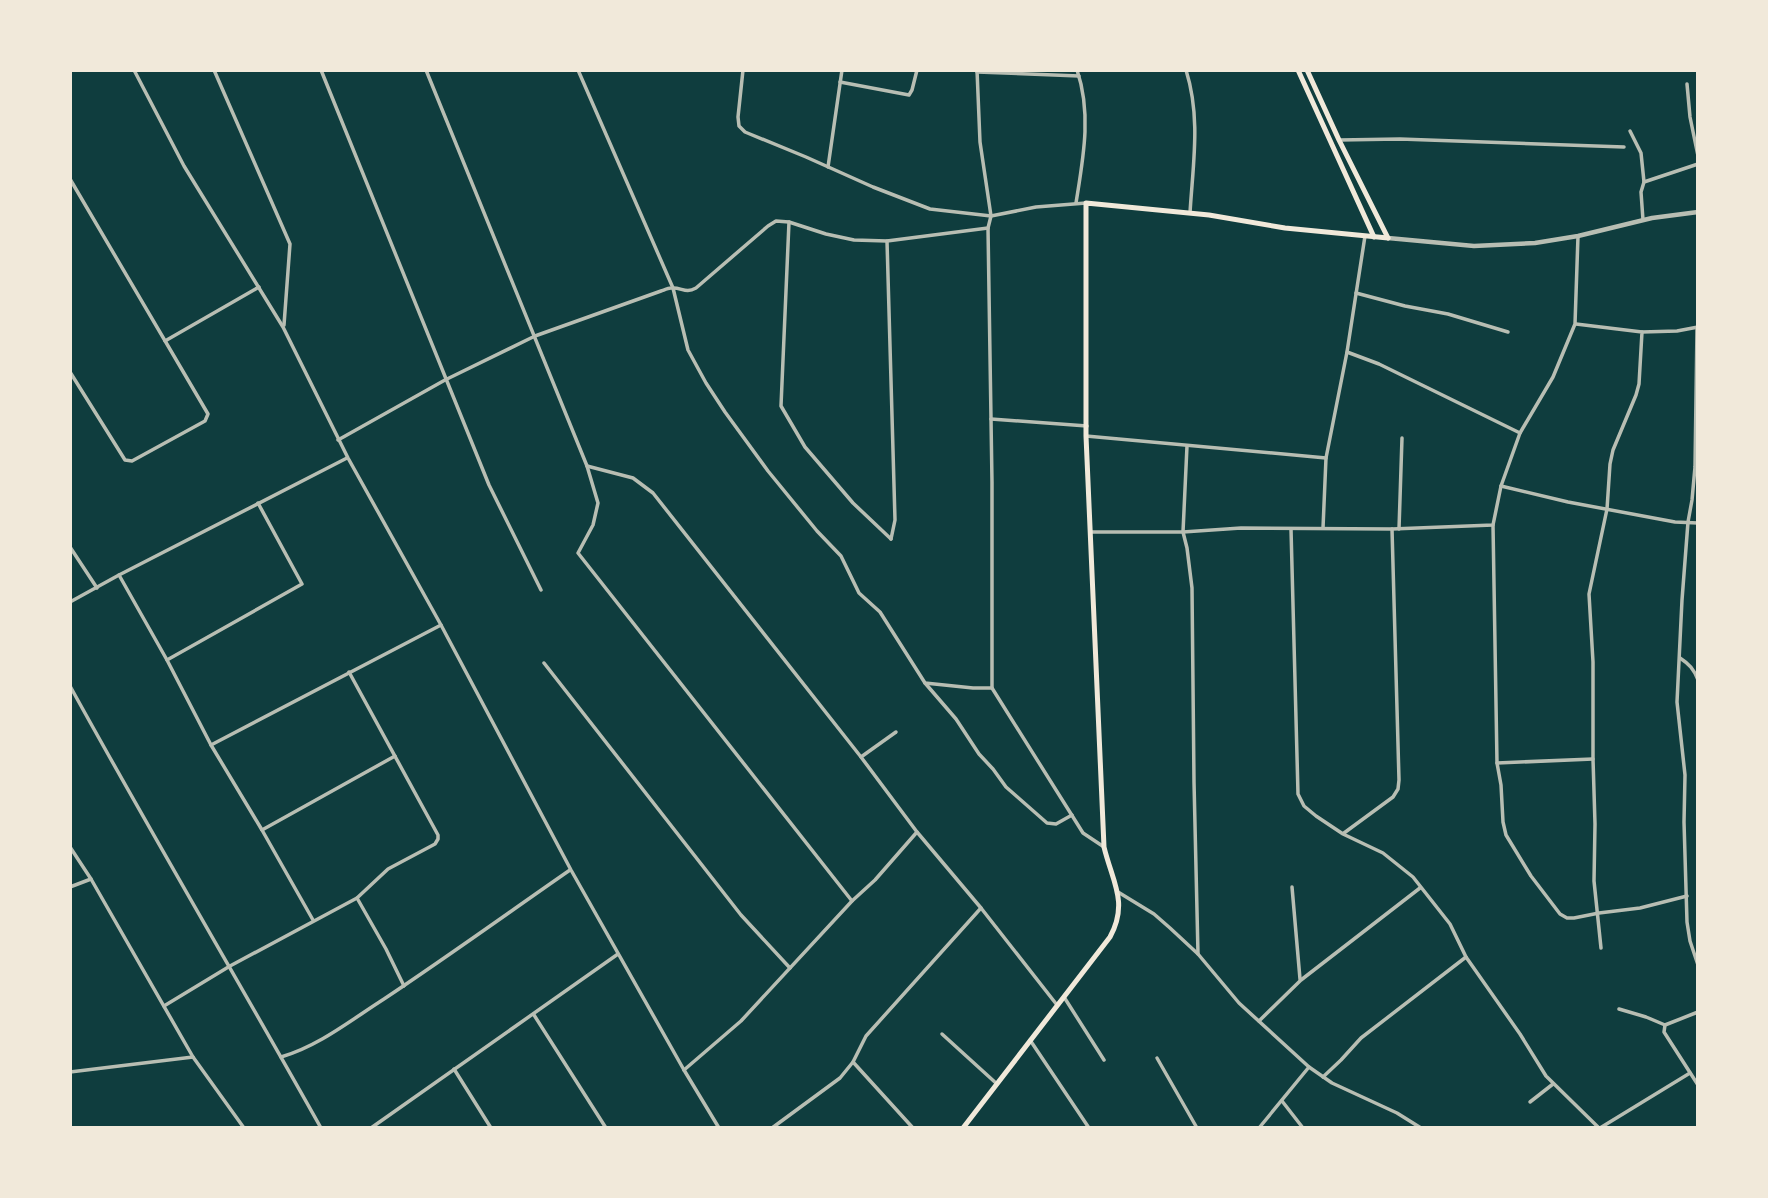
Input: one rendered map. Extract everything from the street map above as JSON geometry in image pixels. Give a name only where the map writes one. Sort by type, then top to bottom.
[{"type":"main road","points":[[1374,237],[1300,73],[1308,71],[1388,238]]},
{"type":"main road","points":[[966,1127],[1110,937],[1118,915],[1118,892],[1104,847],[1086,436],[1086,203],[1388,238]]},
{"type":"street","points":[[134,70],[184,166],[283,327],[338,440],[441,625],[571,870],[719,1128]]},
{"type":"street","points":[[215,70],[290,244],[283,327]]},
{"type":"street","points":[[321,70],[489,485],[541,590]]},
{"type":"street","points":[[426,70],[587,466],[598,503],[593,525],[578,553],[852,901]]},
{"type":"street","points":[[578,70],[673,288],[688,350],[725,412],[768,471],[841,556],[859,593],[880,612],[925,683],[956,719],[979,754],[1006,787],[1046,823],[1056,824],[1072,815]]},
{"type":"street","points":[[743,70],[738,117],[739,125],[746,132],[890,194],[930,209],[991,216],[1036,207],[1086,203]]},
{"type":"street","points":[[828,167],[842,70]]},
{"type":"street","points":[[840,82],[909,95],[917,70]]},
{"type":"street","points":[[1076,203],[1086,134],[1084,100],[1077,70]]},
{"type":"street","points":[[1186,70],[1193,93],[1196,124],[1190,213]]},
{"type":"street","points":[[1079,76],[977,71],[980,142],[991,216],[988,228],[992,688],[1083,833],[1104,847]]},
{"type":"street","points":[[1687,84],[1698,156]]},
{"type":"street","points":[[1630,131],[1641,153],[1644,182],[1641,192],[1643,220]]},
{"type":"street","points":[[1339,139],[1624,147]]},
{"type":"street","points":[[1644,182],[1698,164]]},
{"type":"street","points":[[70,179],[208,417],[128,461],[122,458],[70,372]]},
{"type":"street","points":[[1388,238],[1474,246],[1535,243],[1578,236],[1643,220],[1698,212]]},
{"type":"street","points":[[338,440],[445,380],[535,337],[673,288],[690,291],[776,221],[789,222],[854,240],[887,241],[988,228]]},
{"type":"street","points":[[789,222],[781,406],[811,455],[853,503],[891,539],[895,520],[887,241]]},
{"type":"street","points":[[1323,528],[1326,458],[1347,352],[1365,236]]},
{"type":"street","points":[[1578,236],[1575,324],[1553,377],[1520,433],[1501,486],[1493,525],[1497,763],[1503,822],[1506,835],[1531,876],[1560,915],[1567,918],[1640,908],[1687,896]]},
{"type":"street","points":[[165,341],[259,287]]},
{"type":"street","points":[[1356,293],[1448,314],[1508,332]]},
{"type":"street","points":[[1575,324],[1642,332],[1697,328],[1695,467],[1688,522],[1677,702],[1685,775],[1687,922],[1698,965]]},
{"type":"street","points":[[1601,948],[1594,881],[1590,594],[1607,509],[1613,450],[1639,384],[1642,332]]},
{"type":"street","points":[[1347,352],[1379,364],[1520,433]]},
{"type":"street","points":[[991,419],[1087,426]]},
{"type":"street","points":[[1086,436],[1326,458]]},
{"type":"street","points":[[1399,529],[1402,438]]},
{"type":"street","points":[[1187,446],[1183,532],[1192,588],[1198,954]]},
{"type":"street","points":[[70,602],[348,458]]},
{"type":"street","points":[[587,466],[633,478],[653,493],[917,832],[1057,1005]]},
{"type":"street","points":[[1501,486],[1568,502],[1675,522],[1698,523]]},
{"type":"street","points":[[167,660],[302,584],[258,503]]},
{"type":"street","points":[[1090,532],[1183,532],[1241,528],[1399,529],[1493,525]]},
{"type":"street","points":[[1291,529],[1298,794],[1304,806],[1343,834],[1383,853],[1413,877],[1450,924],[1466,957],[1546,1076],[1600,1128],[1690,1073]]},
{"type":"street","points":[[1343,834],[1393,797],[1398,789],[1392,529]]},
{"type":"street","points":[[70,547],[96,588]]},
{"type":"street","points":[[119,575],[211,745],[313,920]]},
{"type":"street","points":[[211,745],[441,625]]},
{"type":"street","points":[[1680,658],[1689,664],[1698,680]]},
{"type":"street","points":[[544,663],[741,915],[790,968]]},
{"type":"street","points":[[164,1006],[230,966],[357,898],[388,869],[435,844],[438,839],[349,672]]},
{"type":"street","points":[[925,683],[992,688]]},
{"type":"street","points":[[70,686],[321,1128]]},
{"type":"street","points":[[861,757],[895,732]]},
{"type":"street","points":[[262,830],[395,756]]},
{"type":"street","points":[[1497,763],[1593,760]]},
{"type":"street","points":[[684,1070],[741,1021],[917,832]]},
{"type":"street","points":[[70,847],[193,1057],[244,1128]]},
{"type":"street","points":[[281,1057],[323,1039],[571,870]]},
{"type":"street","points":[[70,887],[91,879]]},
{"type":"street","points":[[1292,887],[1301,980]]},
{"type":"street","points":[[1259,1021],[1301,980],[1420,888]]},
{"type":"street","points":[[1118,892],[1154,914],[1198,954],[1222,984],[1309,1067],[1322,1077],[1422,1128]]},
{"type":"street","points":[[357,898],[404,986]]},
{"type":"street","points":[[772,1128],[840,1078],[853,1062],[866,1037],[981,908]]},
{"type":"street","points":[[371,1128],[618,954]]},
{"type":"street","points":[[1322,1077],[1361,1038],[1466,957]]},
{"type":"street","points":[[1064,997],[1104,1060]]},
{"type":"street","points":[[1619,1009],[1665,1025],[1698,1012]]},
{"type":"street","points":[[533,1014],[606,1128]]},
{"type":"street","points":[[1665,1025],[1664,1032],[1698,1085]]},
{"type":"street","points":[[942,1034],[997,1084]]},
{"type":"street","points":[[1030,1040],[1089,1128]]},
{"type":"street","points":[[70,1072],[193,1057]]},
{"type":"street","points":[[1157,1058],[1197,1128]]},
{"type":"street","points":[[853,1062],[913,1128]]},
{"type":"street","points":[[1259,1128],[1309,1067]]},
{"type":"street","points":[[454,1069],[491,1128]]},
{"type":"street","points":[[1530,1101],[1553,1084]]},
{"type":"street","points":[[1282,1101],[1303,1128]]}]
